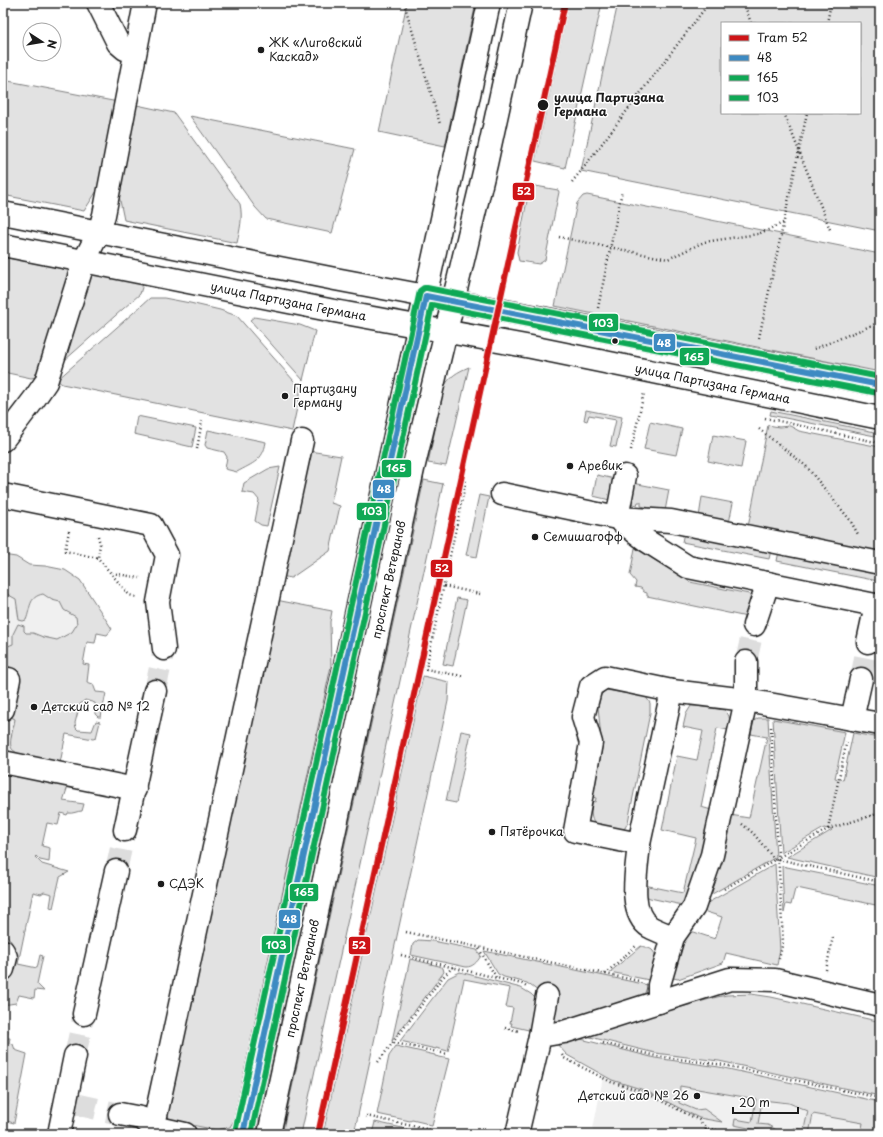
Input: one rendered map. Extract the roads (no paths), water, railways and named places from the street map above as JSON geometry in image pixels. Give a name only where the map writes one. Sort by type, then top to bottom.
[{"type":"main road","points":[[98,3],[118,43],[125,49],[135,52]]},
{"type":"main road","points":[[3,440],[46,382],[84,261],[99,232],[104,215],[145,3]]},
{"type":"main road","name":"проспект Ветеранов","points":[[244,1134],[489,3]]},
{"type":"main road","name":"проспект Ветеранов","points":[[269,1134],[411,475],[486,164],[521,3]]},
{"type":"main road","points":[[3,213],[880,385]]},
{"type":"main road","name":"улица Партизана Германа","points":[[3,244],[328,310],[531,348],[880,418]]},
{"type":"main road","points":[[153,1131],[302,441]]},
{"type":"main road","points":[[616,518],[625,476]]},
{"type":"main road","points":[[502,494],[616,518],[671,521],[877,563]]},
{"type":"main road","points":[[3,495],[151,525],[167,555],[160,592],[164,649]]},
{"type":"main road","points":[[616,518],[647,541],[688,567],[878,605],[868,642]]},
{"type":"main road","points":[[754,625],[768,583]]},
{"type":"main road","points":[[659,1002],[659,985],[673,937],[694,906],[712,855],[746,700],[746,662]]},
{"type":"main road","points":[[3,678],[10,679],[3,709]]},
{"type":"main road","points":[[638,844],[575,831],[591,743],[583,717],[592,686],[605,678],[672,691],[746,700],[880,724]]},
{"type":"main road","points":[[852,719],[861,679]]},
{"type":"main road","points":[[125,830],[155,690]]},
{"type":"main road","points":[[672,691],[638,844],[635,894],[638,912],[649,926],[673,937]]},
{"type":"main road","points":[[3,762],[134,789]]},
{"type":"main road","points":[[84,1014],[116,871]]},
{"type":"main road","points":[[3,951],[6,957],[3,969]]},
{"type":"main road","points":[[540,1036],[564,1032],[730,979],[775,980],[880,1005]]},
{"type":"main road","points":[[517,1134],[540,1036],[546,1000]]},
{"type":"main road","points":[[58,1134],[70,1103],[75,1056]]},
{"type":"main road","points":[[120,1114],[141,1118],[153,1131],[185,1134]]},
{"type":"tunnel","points":[[746,662],[754,625]]},
{"type":"tunnel","points":[[861,679],[868,642]]},
{"type":"tunnel","points":[[155,691],[164,649]]},
{"type":"tunnel","points":[[116,871],[125,830]]},
{"type":"tunnel","points":[[75,1056],[84,1014]]},
{"type":"tunnel","points":[[75,1104],[120,1114]]},
{"type":"tram line","name":"52","points":[[318,1134],[565,3]]},
{"type":"place","name":"ЖК «Лиговский Каскад»","points":[[261,50]]},
{"type":"place","name":"улица Партизана Германа","points":[[543,105]]},
{"type":"place","name":"Партизану Герману","points":[[285,396]]},
{"type":"place","name":"Аревик","points":[[570,466]]},
{"type":"place","name":"Семишагофф","points":[[535,537]]},
{"type":"place","name":"Детский сад № 12","points":[[34,707]]},
{"type":"place","name":"Пятёрочка","points":[[492,832]]},
{"type":"place","name":"СДЭК","points":[[161,884]]},
{"type":"place","name":"Детский сад № 26","points":[[697,1096]]}]
